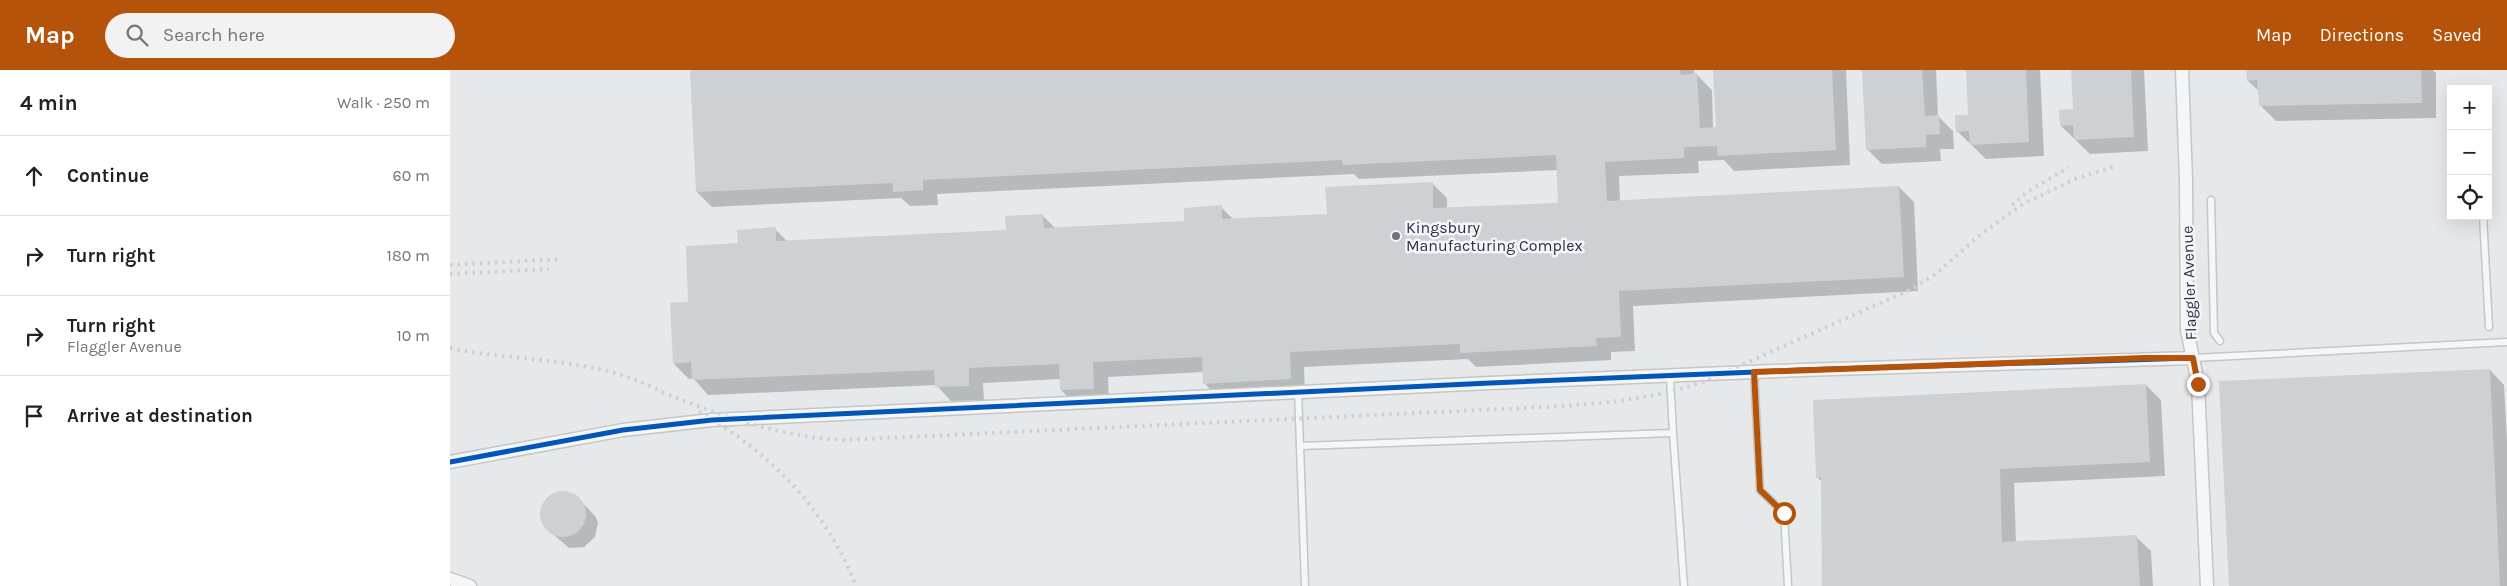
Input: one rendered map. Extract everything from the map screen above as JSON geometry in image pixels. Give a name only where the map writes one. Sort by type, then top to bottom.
[{"type":"street","name":"Flaggler Avenue","points":[[2182,70],[2186,181],[2187,330],[2198,384],[2207,586]]},
{"type":"street","points":[[450,462],[605,433],[712,420],[1298,391],[1754,372],[2145,358],[2193,358]]},
{"type":"street","points":[[450,580],[470,586]]},
{"type":"lane","points":[[2211,200],[2214,333],[2220,341]]},
{"type":"lane","points":[[2482,220],[2489,326]]},
{"type":"lane","points":[[2193,358],[2507,342]]},
{"type":"lane","points":[[1754,372],[1760,490],[1784,513],[1788,586]]},
{"type":"lane","points":[[1670,376],[1684,586]]},
{"type":"lane","points":[[1298,391],[1306,586]]},
{"type":"lane","points":[[1300,446],[1673,433]]},
{"type":"building","name":"Kingsbury Manufacturing Complex","points":[[690,70],[1680,70],[1681,75],[1697,73],[1700,128],[1716,127],[1713,70],[1832,70],[1836,150],[1718,156],[1717,146],[1684,147],[1684,158],[1605,162],[1607,201],[1899,186],[1904,277],[1619,291],[1621,337],[1596,338],[1597,346],[1460,353],[1460,344],[1290,352],[1291,379],[1203,384],[1202,357],[1093,362],[1094,389],[1060,390],[1059,364],[969,368],[969,386],[935,387],[934,370],[692,380],[691,362],[673,364],[670,303],[688,302],[686,246],[738,243],[737,230],[776,227],[776,241],[1006,230],[1005,216],[1043,214],[1044,228],[1184,221],[1184,208],[1222,205],[1222,219],[1327,214],[1325,187],[1433,182],[1433,208],[1558,203],[1556,155],[1343,165],[1342,160],[923,180],[923,190],[893,192],[893,183],[696,192]]},
{"type":"building","points":[[1862,70],[1922,70],[1925,116],[1939,115],[1940,134],[1926,135],[1926,147],[1866,150]]},
{"type":"building","points":[[1966,70],[2026,70],[2029,142],[1970,145],[1969,131],[1956,132],[1955,115],[1968,115]]},
{"type":"building","points":[[2071,70],[2131,70],[2134,137],[2074,140],[2073,125],[2060,126],[2059,110],[2073,109]]},
{"type":"building","points":[[2246,70],[2421,70],[2422,103],[2259,106],[2257,80],[2247,81]]},
{"type":"building","points":[[2490,369],[2500,586],[2229,586],[2219,381]]},
{"type":"building","points":[[2146,384],[2150,462],[2000,469],[2002,542],[2137,535],[2140,586],[1822,586],[1821,477],[1816,478],[1813,400]]},
{"type":"building","points":[[568,491],[580,497],[585,505],[585,523],[580,531],[572,536],[558,537],[546,531],[541,523],[540,509],[546,497],[554,492]]},
{"type":"railway","points":[[2012,205],[2027,192],[2069,167]]},
{"type":"railway","points":[[662,392],[751,424],[797,435],[844,440],[1543,407],[1647,397],[1708,380],[1914,288],[1937,273],[1980,235],[2023,204],[2075,179],[2113,167]]},
{"type":"railway","points":[[450,265],[562,259]]},
{"type":"railway","points":[[450,274],[549,269]]},
{"type":"railway","points":[[450,348],[588,367],[641,382],[668,395]]},
{"type":"railway","points":[[699,412],[749,445],[793,485],[829,532],[844,558],[856,586]]},
{"type":"cycle path","points":[[450,462],[623,430],[712,420],[1490,383],[1801,370],[2193,358]]},
{"type":"place","name":"Kingsbury Manufacturing Complex","points":[[1396,236]]},
{"type":"route","points":[[1784,513],[1760,490],[1754,372],[2145,358],[2193,358],[2198,384]]}]
